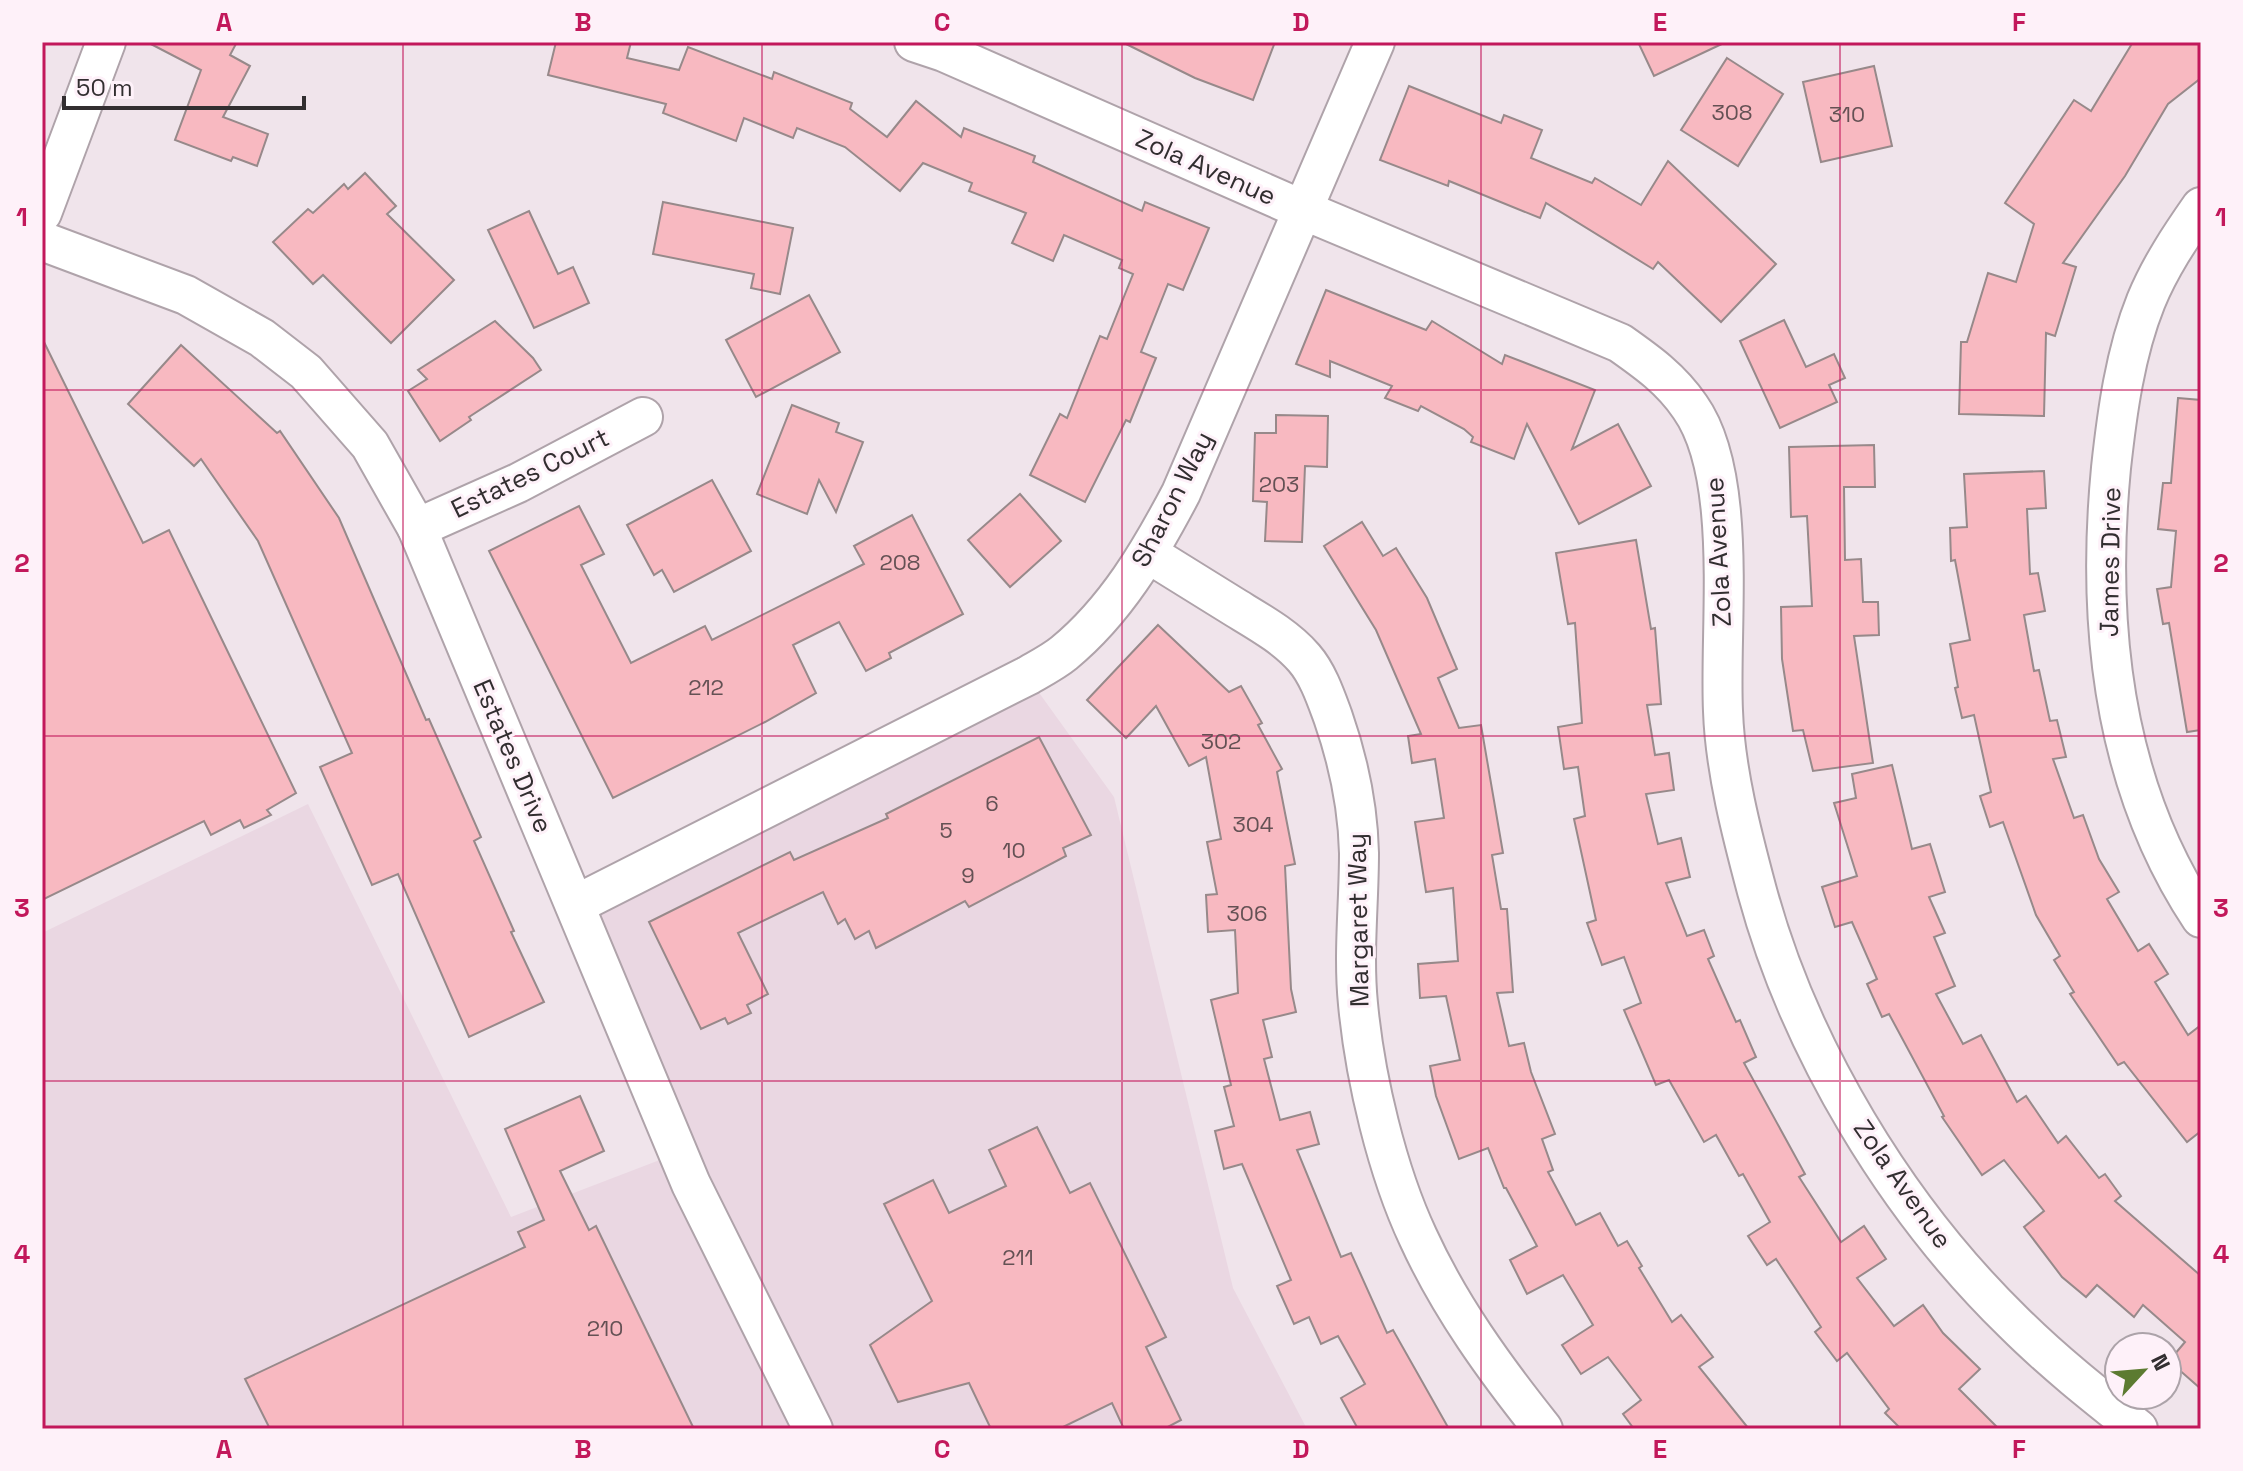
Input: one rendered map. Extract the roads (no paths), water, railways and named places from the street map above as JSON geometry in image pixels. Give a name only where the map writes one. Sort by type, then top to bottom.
[{"type":"street","points":[[42,213],[106,42]]},
{"type":"street","name":"Zola Avenue","points":[[914,42],[944,52],[1303,210],[1620,343],[1664,374],[1692,409],[1711,450],[1720,502],[1723,713],[1736,806],[1758,893],[1786,977],[1824,1063],[1880,1158],[1941,1243],[2012,1322],[2138,1429]]},
{"type":"street","name":"Sharon Way","points":[[575,905],[1027,676],[1063,653],[1111,606],[1149,554],[1181,493],[1375,42]]},
{"type":"street","name":"James Drive","points":[[2201,207],[2174,245],[2146,302],[2127,366],[2112,464],[2105,584],[2109,652],[2119,720],[2136,783],[2162,846],[2201,918]]},
{"type":"street","name":"Estates Drive","points":[[42,241],[186,295],[262,338],[306,372],[370,445],[417,528],[691,1184],[813,1429]]},
{"type":"street","name":"Estates Court","points":[[417,528],[518,483],[643,417]]},
{"type":"street","name":"Margaret Way","points":[[1149,554],[1269,629],[1304,659],[1325,695],[1339,734],[1356,816],[1359,853],[1355,942],[1358,1005],[1373,1093],[1392,1170],[1417,1237],[1456,1309],[1497,1371],[1543,1429]]}]
